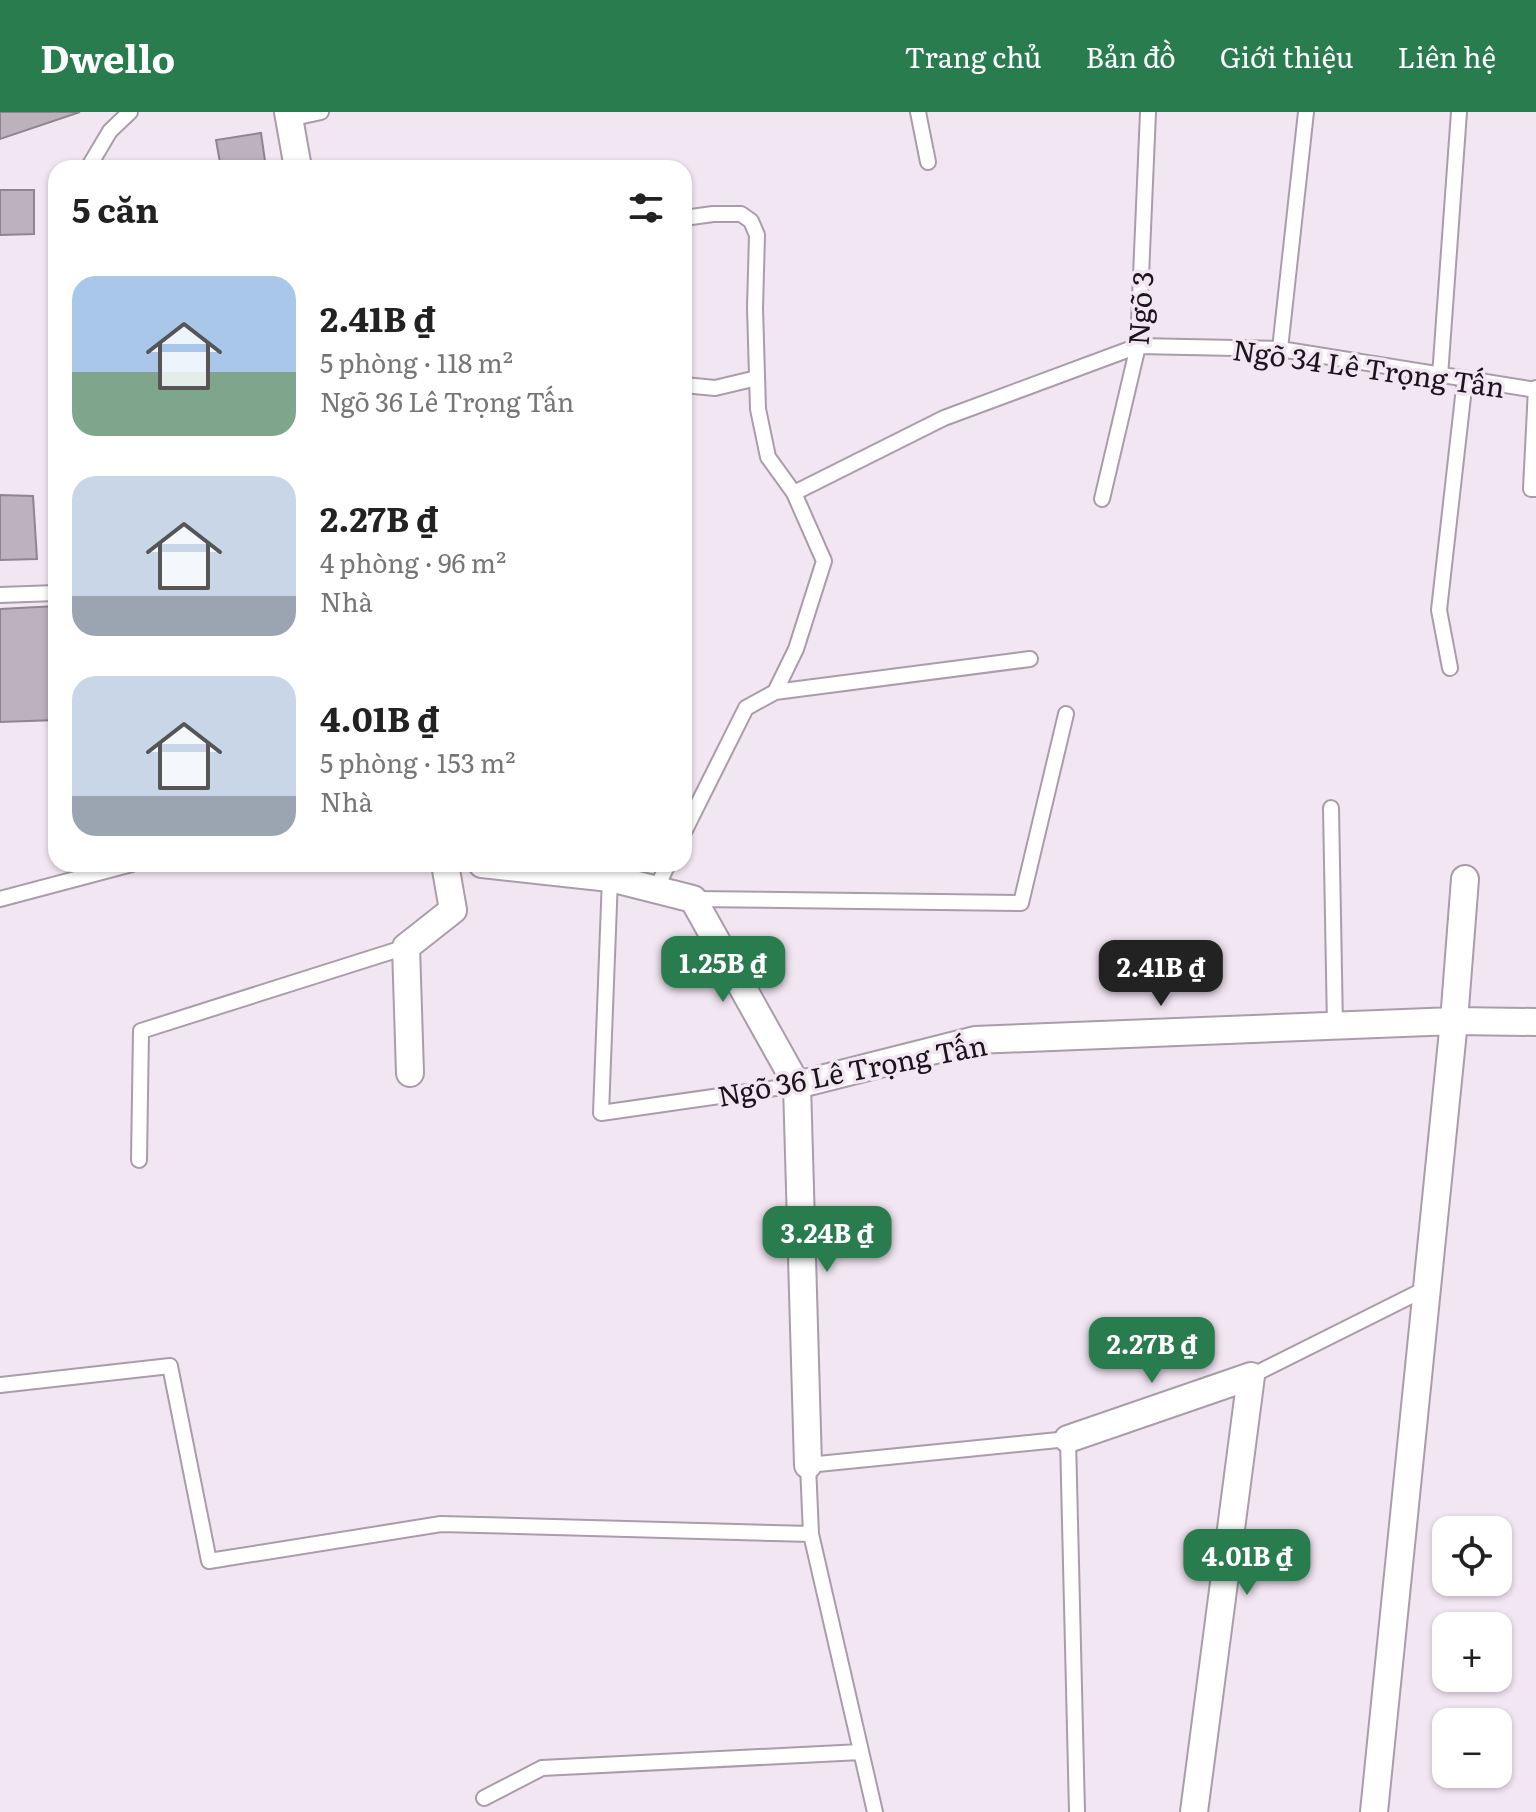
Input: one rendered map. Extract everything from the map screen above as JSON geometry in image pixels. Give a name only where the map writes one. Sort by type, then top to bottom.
[{"type":"street","points":[[288,116],[296,160]]},
{"type":"street","points":[[410,1073],[406,947],[453,910],[446,872]]},
{"type":"street","points":[[555,872],[610,878],[693,899],[797,1085],[808,1465]]},
{"type":"street","points":[[1374,1812],[1454,1021],[1465,879]]},
{"type":"street","name":"Ngõ 36 Lê Trọng Tấn","points":[[797,1085],[975,1040],[1454,1021],[1536,1022]]},
{"type":"street","points":[[1068,1439],[1251,1376],[1194,1812]]},
{"type":"lane","points":[[93,160],[110,131],[130,112]]},
{"type":"lane","points":[[288,116],[321,112]]},
{"type":"lane","points":[[918,112],[928,162]]},
{"type":"lane","name":"Ngõ 3","points":[[1102,499],[1138,346],[1148,112]]},
{"type":"lane","points":[[1280,349],[1306,112]]},
{"type":"lane","points":[[1440,376],[1459,112]]},
{"type":"lane","points":[[692,217],[741,214],[751,221],[757,235],[758,409],[768,457],[794,493],[824,561],[796,649],[775,692]]},
{"type":"lane","name":"Ngõ 34 Lê Trọng Tấn","points":[[794,493],[944,418],[1138,346],[1280,349],[1536,389],[1531,489],[1536,489]]},
{"type":"lane","points":[[692,386],[715,388],[757,378]]},
{"type":"lane","points":[[1450,668],[1439,610],[1465,379]]},
{"type":"lane","points":[[0,595],[48,593]]},
{"type":"lane","points":[[692,816],[746,708],[775,692],[1030,659]]},
{"type":"lane","points":[[693,899],[1021,903],[1066,714]]},
{"type":"lane","points":[[1331,808],[1335,1026]]},
{"type":"lane","points":[[0,899],[102,872]]},
{"type":"lane","points":[[656,889],[664,872]]},
{"type":"lane","name":"Ngõ 36 Lê Trọng Tấn","points":[[610,878],[601,1113],[797,1085]]},
{"type":"lane","points":[[139,1160],[141,1031],[406,947]]},
{"type":"lane","points":[[1251,1376],[1427,1288]]},
{"type":"lane","points":[[0,1385],[170,1366],[209,1561],[441,1524],[811,1534]]},
{"type":"lane","points":[[875,1812],[811,1534],[808,1465],[1068,1439],[1077,1812]]},
{"type":"lane","points":[[484,1798],[542,1768],[861,1752]]},
{"type":"building","points":[[0,112],[80,112],[0,139]]},
{"type":"building","points":[[261,133],[265,160],[220,160],[216,140]]},
{"type":"building","points":[[0,190],[34,190],[34,234],[0,235]]},
{"type":"building","points":[[0,495],[33,496],[37,559],[0,560]]},
{"type":"building","points":[[48,606],[48,720],[0,722],[0,609]]}]
